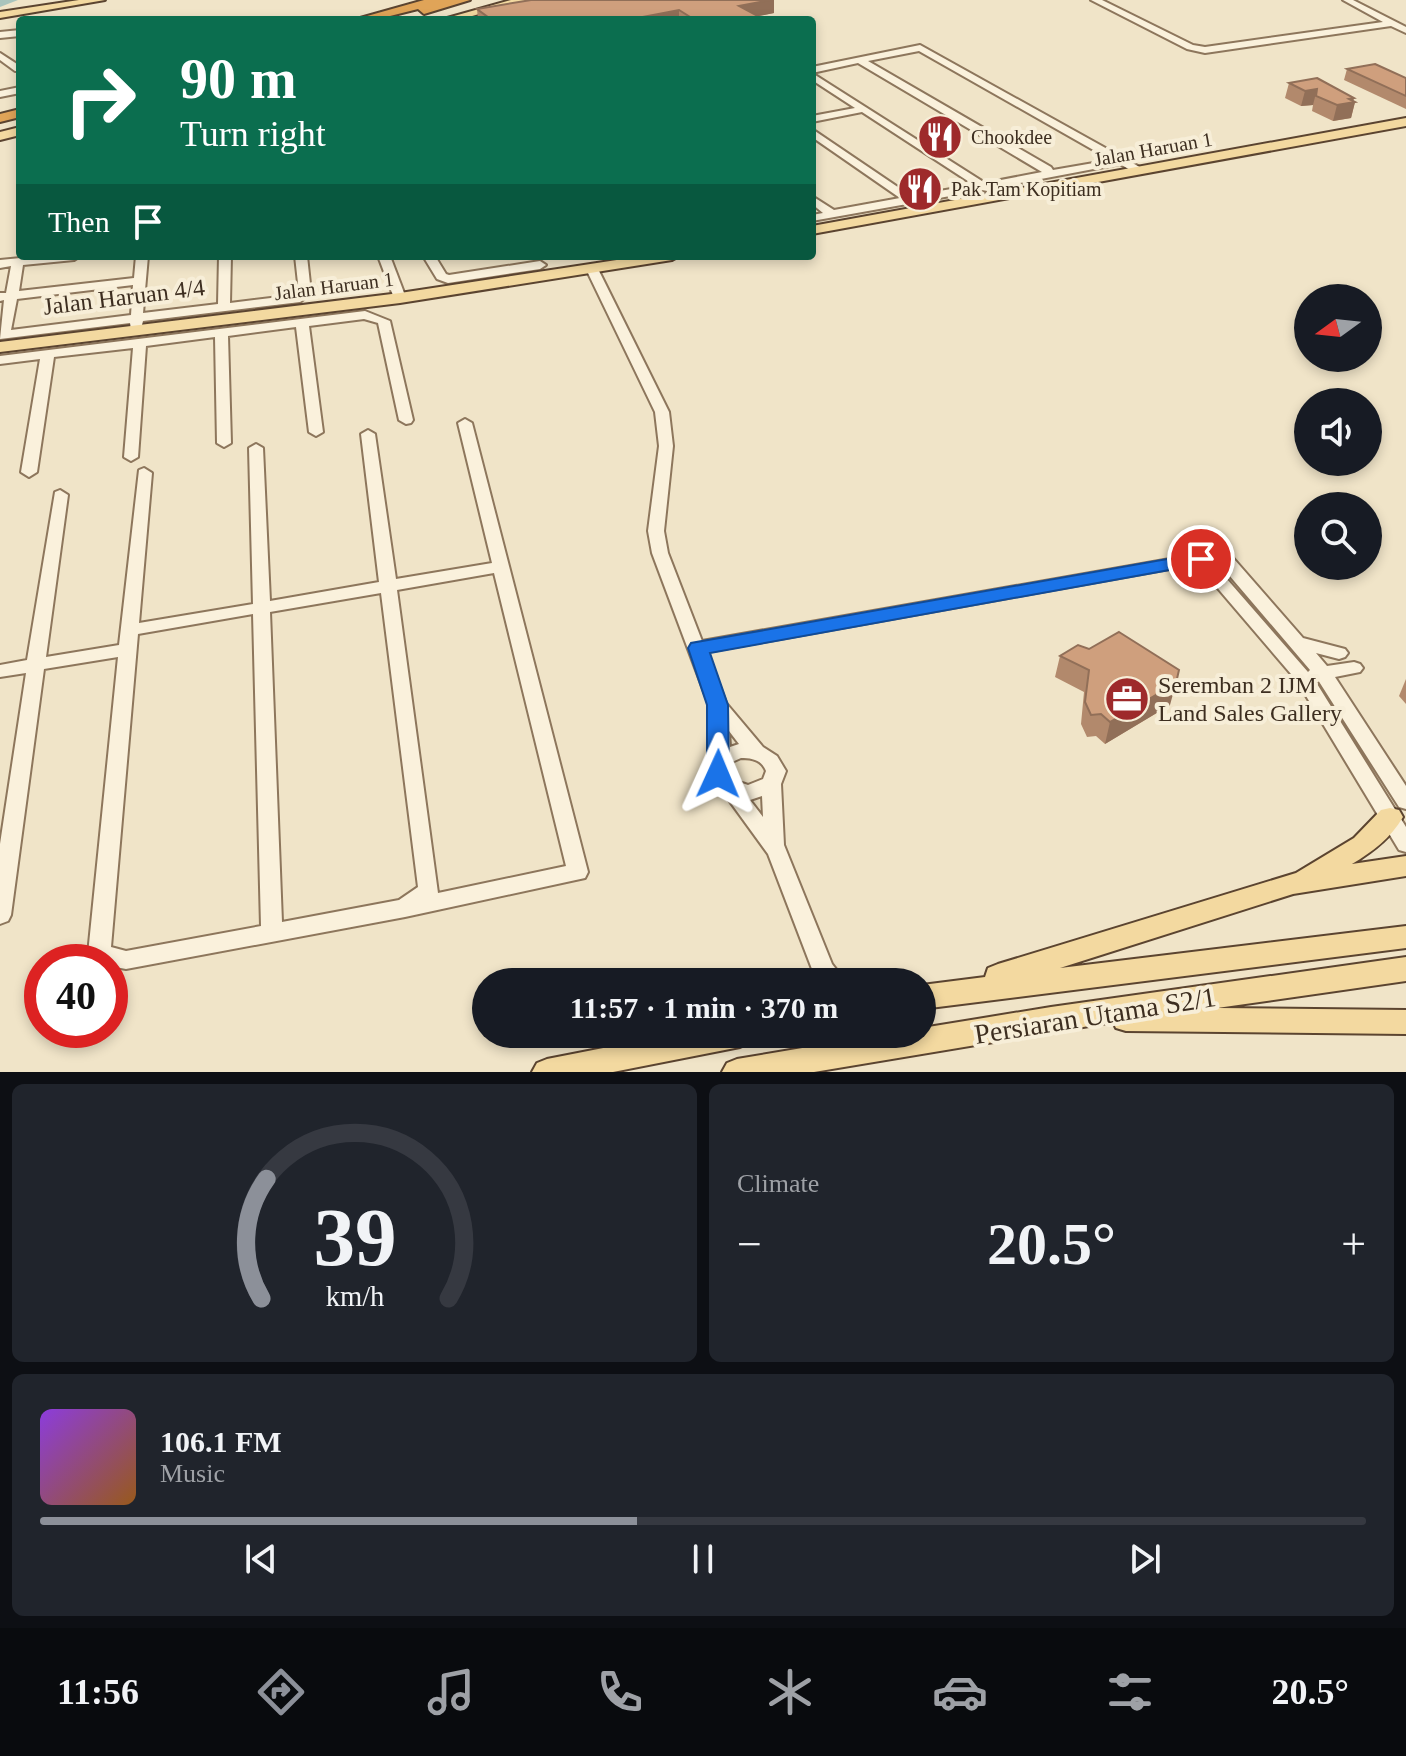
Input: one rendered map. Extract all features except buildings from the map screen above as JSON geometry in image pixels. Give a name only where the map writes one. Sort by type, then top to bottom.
[{"type":"highway","points":[[375,16],[439,0]]},
{"type":"highway","points":[[401,16],[464,0]]},
{"type":"main road","points":[[3,11],[57,0]]},
{"type":"main road","points":[[3,11],[70,0]]},
{"type":"main road","points":[[3,11],[100,0]]},
{"type":"main road","points":[[461,16],[523,0]]},
{"type":"main road","name":"Jalan Haruan 1","points":[[816,229],[1406,122]]},
{"type":"main road","name":"Jalan Haruan 1","points":[[1,339],[137,330],[400,298],[540,266],[593,271],[648,260]]},
{"type":"main road","points":[[1293,884],[1359,848],[1375,836],[1398,810]]},
{"type":"main road","points":[[936,994],[1293,884],[1406,866]]},
{"type":"main road","name":"Persiaran Utama S2/1","points":[[936,994],[1397,938]]},
{"type":"main road","name":"Persiaran Utama S2/1","points":[[737,1072],[1051,1019],[1406,969]]},
{"type":"main road","points":[[1051,1019],[1399,1024]]},
{"type":"main road","points":[[547,1072],[669,1048]]},
{"type":"street","points":[[1095,0],[1190,47],[1205,50],[1392,23]]},
{"type":"street","points":[[1347,0],[1406,30]]},
{"type":"street","points":[[816,72],[917,48],[1141,172]]},
{"type":"street","points":[[861,61],[1047,169],[1048,173]]},
{"type":"street","points":[[816,76],[999,198]]},
{"type":"street","points":[[816,118],[864,109]]},
{"type":"street","points":[[816,135],[922,211]]},
{"type":"street","points":[[816,217],[1121,161]]},
{"type":"street","points":[[816,202],[833,215]]},
{"type":"street","points":[[0,264],[34,260]]},
{"type":"street","points":[[131,457],[142,260]]},
{"type":"street","points":[[224,307],[225,260]]},
{"type":"street","name":"Jalan Haruan 4/4","points":[[137,330],[224,307],[300,298],[305,293],[301,260]]},
{"type":"street","points":[[386,260],[400,298]]},
{"type":"street","points":[[431,260],[441,276],[448,279],[540,266]]},
{"type":"street","points":[[1,339],[6,296],[18,262]]},
{"type":"street","points":[[593,271],[662,412],[666,446],[656,531],[660,553],[718,705],[721,780],[732,790],[777,851],[822,968]]},
{"type":"street","points":[[6,296],[140,281]]},
{"type":"street","points":[[0,360],[48,354],[137,330],[221,332],[365,315],[384,321],[406,420]]},
{"type":"street","points":[[302,323],[316,432]]},
{"type":"street","points":[[221,332],[224,443]]},
{"type":"street","points":[[29,472],[48,354]]},
{"type":"street","points":[[144,473],[99,954],[126,960],[578,872],[465,423]]},
{"type":"street","points":[[368,434],[429,890],[405,908]]},
{"type":"street","points":[[256,448],[272,933]]},
{"type":"street","points":[[0,915],[60,495]]},
{"type":"street","points":[[698,648],[1221,555],[1297,642],[1307,667],[1398,810]]},
{"type":"street","points":[[1201,559],[1337,695],[1398,810],[1406,844]]},
{"type":"street","points":[[0,671],[261,608],[500,567]]},
{"type":"street","points":[[1297,642],[1319,651],[1339,653]]},
{"type":"street","points":[[1307,667],[1354,668],[1339,681],[1337,695]]},
{"type":"street","points":[[718,705],[756,752],[774,765],[776,771],[771,784],[777,851]]},
{"type":"street","points":[[721,762],[732,753],[756,752]]},
{"type":"street","points":[[732,790],[757,792],[771,784]]},
{"type":"waterway","points":[[0,4],[12,0]]},
{"type":"place","name":"Chookdee","points":[[940,137]]},
{"type":"place","name":"Pak Tam Kopitiam","points":[[920,189]]},
{"type":"place","name":"Seremban 2 IJM Land Sales Gallery","points":[[1127,699]]},
{"type":"route","points":[[718,774],[721,762],[718,705],[698,648],[1201,559]]}]
